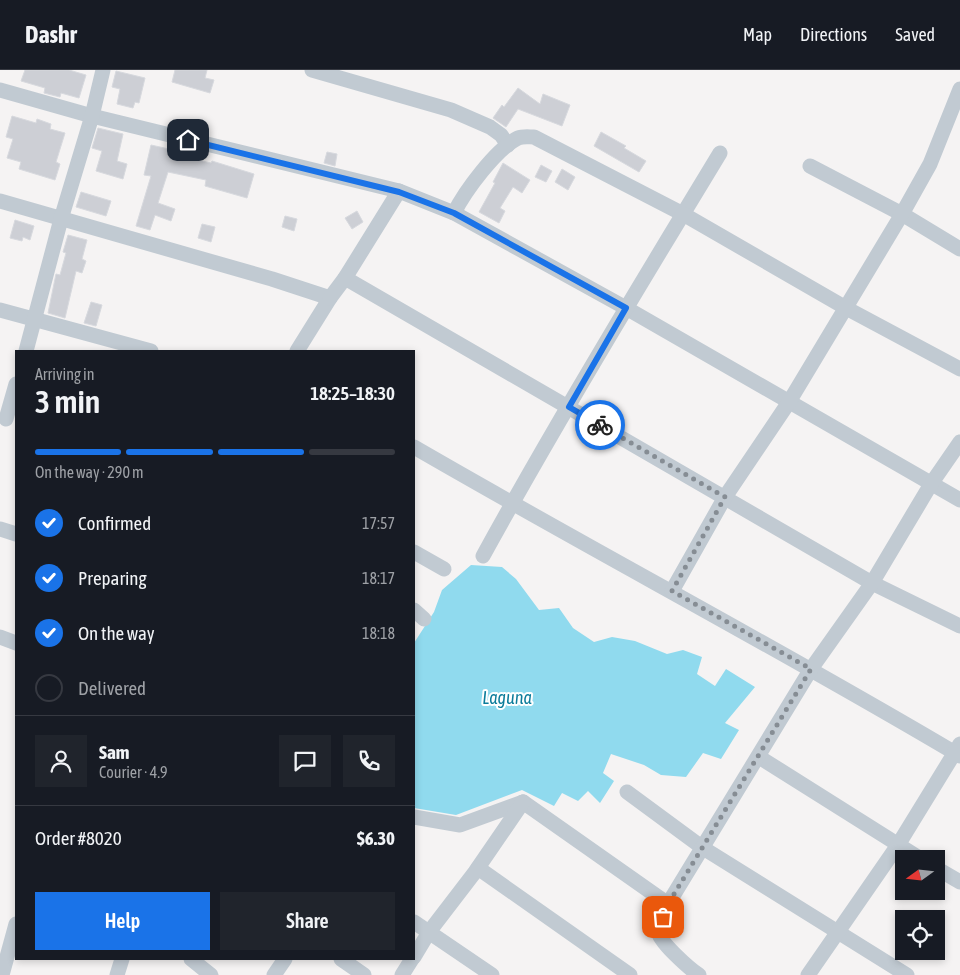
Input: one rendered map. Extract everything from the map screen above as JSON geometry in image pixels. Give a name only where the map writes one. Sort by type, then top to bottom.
[{"type":"street","points":[[26,350],[36,320],[61,219],[92,116],[103,70]]},
{"type":"street","points":[[312,70],[465,116],[490,127],[501,135],[508,145]]},
{"type":"street","points":[[672,591],[725,497],[789,402],[902,214],[930,164],[960,89]]},
{"type":"street","points":[[0,90],[92,116],[399,192],[454,213],[626,308],[960,500]]},
{"type":"street","points":[[454,213],[461,199],[492,161],[508,145],[521,137],[534,137],[684,214],[846,308],[960,369]]},
{"type":"street","points":[[483,556],[626,308],[720,153]]},
{"type":"street","points":[[810,166],[902,214],[960,249]]},
{"type":"street","points":[[297,350],[330,298],[346,278],[399,192]]},
{"type":"street","points":[[0,200],[272,279],[330,298]]},
{"type":"street","points":[[346,278],[872,583],[960,626]]},
{"type":"street","points":[[0,310],[147,350]]},
{"type":"street","points":[[7,420],[15,388]]},
{"type":"street","points":[[690,973],[659,936],[658,929],[668,904],[811,669],[872,583],[931,484],[960,442]]},
{"type":"street","points":[[415,448],[512,504],[958,751],[898,845],[808,975]]},
{"type":"street","points":[[0,530],[15,534]]},
{"type":"street","points":[[415,553],[444,569]]},
{"type":"street","points":[[0,637],[15,643]]},
{"type":"street","points":[[759,757],[906,850]]},
{"type":"street","points":[[627,792],[703,848],[906,975]]},
{"type":"street","points":[[523,802],[668,904]]},
{"type":"street","points":[[415,817],[460,825],[523,802]]},
{"type":"street","points":[[415,955],[429,932],[478,868],[523,802]]},
{"type":"street","points":[[478,868],[630,975]]},
{"type":"street","points":[[945,873],[960,882]]},
{"type":"street","points":[[415,923],[492,975]]},
{"type":"street","points":[[2,975],[5,943],[15,926]]},
{"type":"street","points":[[117,975],[122,960]]},
{"type":"street","points":[[192,960],[211,975]]},
{"type":"street","points":[[274,975],[284,960]]},
{"type":"street","points":[[342,960],[364,975]]},
{"type":"street","points":[[402,975],[412,960]]},
{"type":"water","name":"Laguna","points":[[471,565],[502,567],[516,579],[539,610],[559,608],[573,628],[594,642],[612,637],[635,641],[667,654],[683,650],[702,657],[697,674],[715,686],[726,669],[755,687],[725,723],[739,730],[721,759],[703,753],[686,777],[661,775],[644,765],[611,754],[603,773],[614,781],[600,803],[588,791],[578,801],[562,793],[554,806],[522,790],[456,815],[415,808],[415,641],[434,612],[442,590]]},
{"type":"building","points":[[25,70],[69,70],[86,75],[79,98],[61,93],[60,97],[44,93],[45,88],[21,81]]},
{"type":"building","points":[[175,70],[207,70],[205,78],[214,80],[210,93],[172,82]]},
{"type":"building","points":[[116,71],[145,78],[139,103],[135,102],[133,108],[117,104],[120,89],[112,87]]},
{"type":"building","points":[[518,88],[540,104],[543,94],[570,105],[562,126],[518,109],[506,127],[493,118]]},
{"type":"building","points":[[12,116],[36,123],[37,119],[51,124],[50,129],[65,133],[56,162],[60,164],[55,180],[19,169],[21,162],[7,158],[13,139],[6,137]]},
{"type":"building","points":[[98,128],[123,134],[117,161],[127,164],[123,179],[96,171],[102,151],[92,148]]},
{"type":"building","points":[[601,132],[626,146],[624,148],[646,161],[639,172],[594,146]]},
{"type":"building","points":[[151,145],[169,149],[168,153],[211,163],[212,161],[254,174],[247,198],[205,186],[206,180],[168,172],[158,203],[175,209],[171,221],[155,215],[150,230],[136,226],[151,176],[144,175]]},
{"type":"building","points":[[327,152],[337,154],[335,166],[324,163]]},
{"type":"building","points":[[503,163],[530,180],[522,193],[513,187],[500,208],[505,211],[499,223],[479,212],[495,183],[493,182]]},
{"type":"building","points":[[541,165],[552,171],[546,182],[535,177]]},
{"type":"building","points":[[562,169],[575,177],[568,190],[555,182]]},
{"type":"building","points":[[81,192],[111,201],[106,216],[76,207]]},
{"type":"building","points":[[357,211],[363,222],[352,229],[345,218]]},
{"type":"building","points":[[285,216],[297,219],[294,231],[282,227]]},
{"type":"building","points":[[15,220],[34,226],[30,240],[23,237],[22,241],[10,238]]},
{"type":"building","points":[[202,224],[215,227],[211,242],[198,238]]},
{"type":"building","points":[[68,235],[87,240],[82,259],[86,261],[82,273],[76,271],[65,318],[48,313],[56,274],[60,275],[66,253],[63,252]]},
{"type":"building","points":[[91,302],[102,305],[96,326],[84,323]]},
{"type":"way so far","points":[[600,425],[725,497],[672,591],[811,669],[668,904],[663,917]]},
{"type":"route","points":[[188,140],[399,192],[427,202],[454,213],[626,308],[569,407],[600,425]]}]
